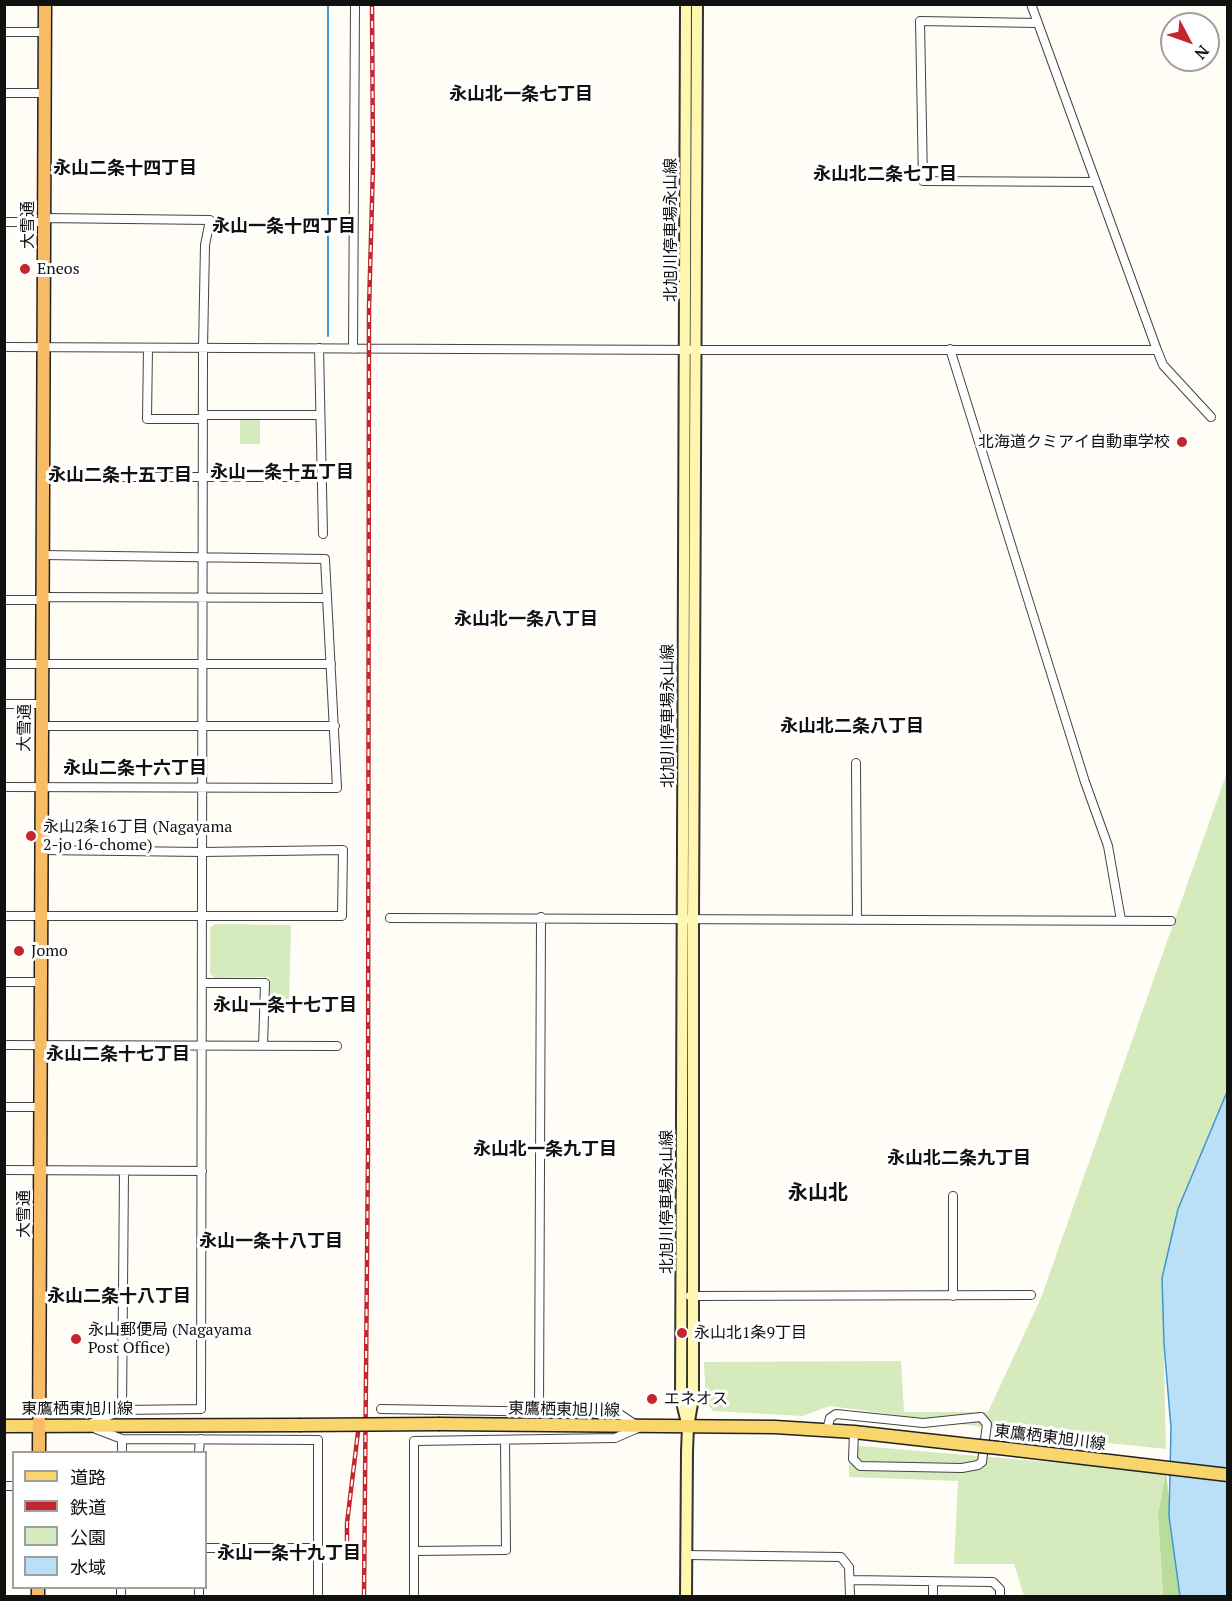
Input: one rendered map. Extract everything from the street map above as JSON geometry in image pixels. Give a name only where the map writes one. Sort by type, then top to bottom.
[{"type":"highway","name":"大雪通","points":[[39,1451],[45,4]]},
{"type":"main road","name":"北旭川停車場永山線","points":[[686,4],[691,350]]},
{"type":"main road","name":"北旭川停車場永山線","points":[[688,1427],[681,1398],[681,1297],[688,918],[691,350],[697,4]]},
{"type":"main road","name":"北旭川停車場永山線","points":[[686,1596],[688,1427],[693,1398],[688,918]]},
{"type":"main road","name":"東鷹栖東旭川線","points":[[4,1426],[440,1424],[775,1427],[854,1432],[1227,1475]]},
{"type":"street","points":[[353,349],[355,4]]},
{"type":"street","points":[[1031,4],[1094,182],[1163,365],[1211,417]]},
{"type":"street","points":[[1037,23],[920,21],[923,181],[1094,182]]},
{"type":"street","points":[[4,32],[45,32]]},
{"type":"street","points":[[4,93],[44,93]]},
{"type":"street","points":[[4,222],[210,220],[205,245],[203,348],[201,1409],[122,1410],[86,1425]]},
{"type":"street","points":[[4,347],[1157,350]]},
{"type":"street","points":[[148,348],[147,419],[319,415]]},
{"type":"street","points":[[319,348],[323,534]]},
{"type":"street","points":[[950,350],[1085,782],[1108,846],[1121,920]]},
{"type":"street","points":[[42,477],[320,477]]},
{"type":"street","points":[[4,788],[337,788],[325,559],[42,555]]},
{"type":"street","points":[[4,600],[326,598]]},
{"type":"street","points":[[4,664],[331,664]]},
{"type":"street","points":[[4,704],[42,704]]},
{"type":"street","points":[[41,726],[335,726]]},
{"type":"street","points":[[856,763],[857,919]]},
{"type":"street","points":[[4,915],[342,916],[343,850],[202,852],[41,850]]},
{"type":"street","points":[[539,1411],[541,917]]},
{"type":"street","points":[[390,918],[1171,921]]},
{"type":"street","points":[[4,982],[40,982]]},
{"type":"street","points":[[202,983],[265,983],[263,1046]]},
{"type":"street","points":[[4,1045],[338,1046]]},
{"type":"street","points":[[4,1107],[40,1107]]},
{"type":"street","points":[[4,1170],[201,1171]]},
{"type":"street","points":[[122,1410],[124,1172]]},
{"type":"street","points":[[952,1196],[953,1296]]},
{"type":"street","points":[[681,1297],[1031,1295]]},
{"type":"street","points":[[381,1409],[618,1413],[639,1427]]},
{"type":"street","points":[[827,1430],[830,1418],[837,1414],[923,1423],[981,1417],[987,1424],[982,1462],[962,1468],[860,1466],[853,1459],[854,1432]]},
{"type":"street","points":[[86,1425],[122,1439],[318,1440],[318,1596]]},
{"type":"street","points":[[414,1596],[414,1441],[615,1438],[639,1427]]},
{"type":"street","points":[[122,1439],[122,1451]]},
{"type":"street","points":[[200,1439],[200,1451]]},
{"type":"street","points":[[414,1551],[506,1551],[505,1440]]},
{"type":"street","points":[[207,1548],[318,1548]]},
{"type":"street","points":[[686,1555],[841,1557],[849,1567],[850,1596]]},
{"type":"street","points":[[850,1580],[993,1582],[1000,1589],[1000,1596]]},
{"type":"street","points":[[933,1582],[933,1596]]},
{"type":"green space","points":[[240,420],[260,420],[260,444],[240,444]]},
{"type":"green space","points":[[1227,772],[1227,1106],[1162,1278],[1166,1449],[1069,1439],[830,1406],[802,1416],[713,1411],[706,1402],[704,1362],[901,1361],[904,1412],[988,1412],[1041,1298]]},
{"type":"green space","points":[[215,924],[291,925],[289,1003],[268,1003],[269,977],[215,978],[210,974],[210,928]]},
{"type":"green space","points":[[849,1445],[1166,1472],[1158,1514],[1163,1596],[1024,1596],[1014,1564],[954,1564],[958,1481],[849,1477]]},
{"type":"green space","points":[[1166,1472],[1180,1596],[1163,1596],[1158,1514]]},
{"type":"water","points":[[1227,1092],[1227,1596],[1180,1596],[1169,1516],[1171,1428],[1164,1344],[1162,1278],[1178,1209]]},
{"type":"waterway","points":[[328,4],[328,336]]},
{"type":"railway","points":[[364,1596],[368,1151],[369,308],[373,166],[372,4]]},
{"type":"railway","points":[[347,1542],[347,1523],[358,1432]]},
{"type":"place","name":"Eneos","points":[[25,269]]},
{"type":"place","name":"北海道クミアイ自動車学校","points":[[1182,442]]},
{"type":"place","name":"永山2条16丁目 (Nagayama 2-jo 16-chome)","points":[[31,836]]},
{"type":"place","name":"Jomo","points":[[19,951]]},
{"type":"place","name":"永山北1条9丁目","points":[[682,1333]]},
{"type":"place","name":"永山郵便局 (Nagayama Post Office)","points":[[76,1339]]},
{"type":"place","name":"エネオス","points":[[652,1399]]},
{"type":"district","name":"永山北一条七丁目","points":[[521,95]]},
{"type":"district","name":"永山二条十四丁目","points":[[125,169]]},
{"type":"district","name":"永山北二条七丁目","points":[[885,175]]},
{"type":"district","name":"永山一条十四丁目","points":[[284,227]]},
{"type":"district","name":"永山一条十五丁目","points":[[282,473]]},
{"type":"district","name":"永山二条十五丁目","points":[[120,476]]},
{"type":"district","name":"永山北一条八丁目","points":[[526,620]]},
{"type":"district","name":"永山北二条八丁目","points":[[852,727]]},
{"type":"district","name":"永山二条十六丁目","points":[[135,769]]},
{"type":"district","name":"永山一条十七丁目","points":[[285,1006]]},
{"type":"district","name":"永山二条十七丁目","points":[[118,1055]]},
{"type":"district","name":"永山北一条九丁目","points":[[545,1150]]},
{"type":"district","name":"永山北二条九丁目","points":[[959,1159]]},
{"type":"district","name":"永山北","points":[[818,1193]]},
{"type":"district","name":"永山一条十八丁目","points":[[271,1242]]},
{"type":"district","name":"永山二条十八丁目","points":[[119,1297]]},
{"type":"district","name":"永山一条十九丁目","points":[[289,1554]]}]
